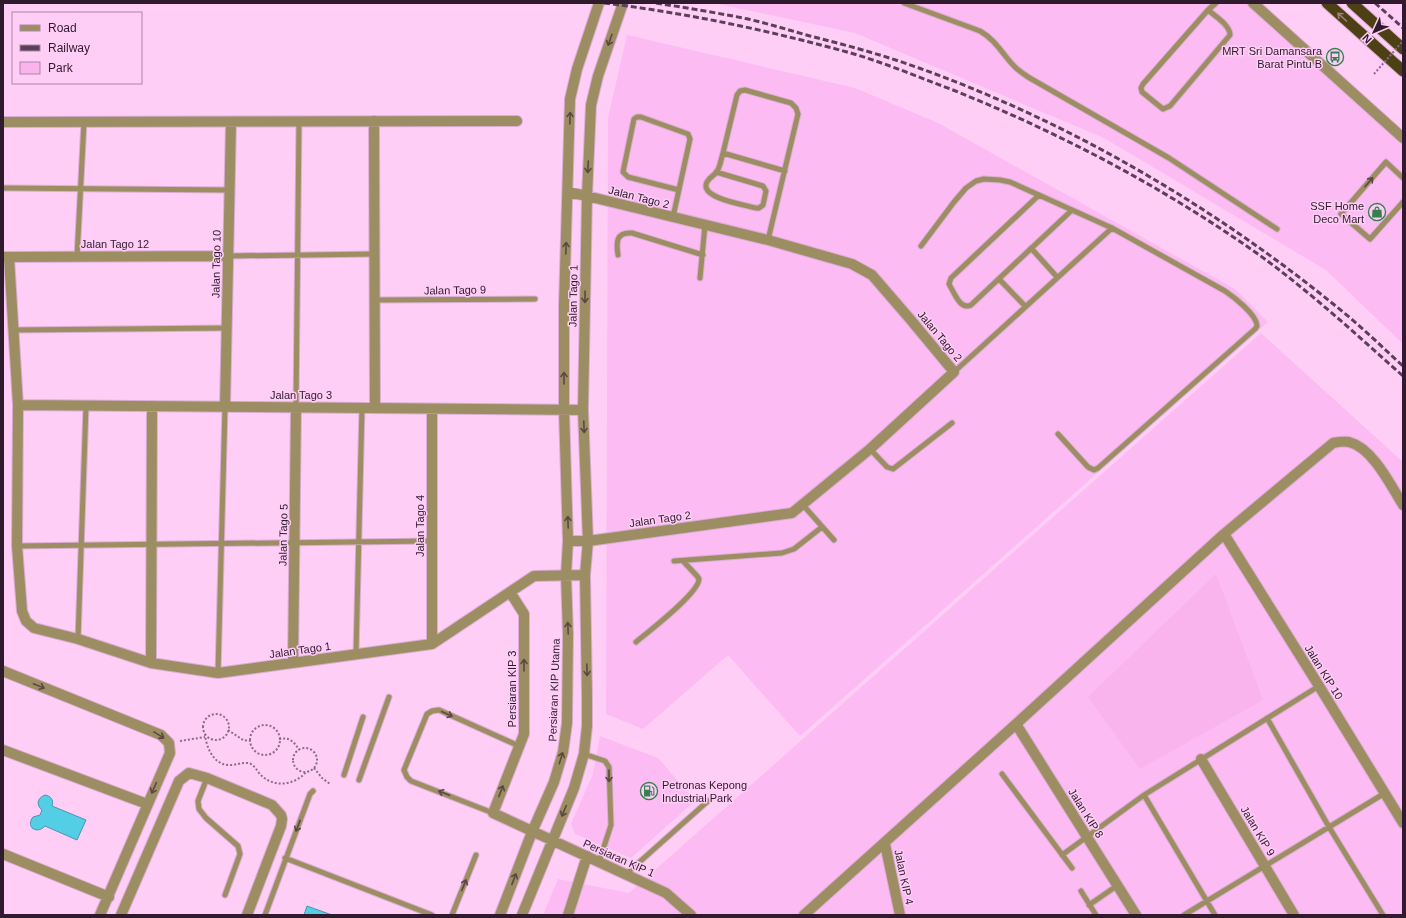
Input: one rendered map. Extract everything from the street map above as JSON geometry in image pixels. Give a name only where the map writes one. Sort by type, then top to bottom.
[{"type":"highway","points":[[1327,3],[1403,71]]},
{"type":"highway","points":[[1352,3],[1403,49]]},
{"type":"street","name":"Jalan Tago 1","points":[[566,575],[568,541],[564,410],[564,306],[570,99],[577,69],[599,3]]},
{"type":"street","name":"Jalan Tago 1","points":[[17,546],[22,611],[26,621],[34,628],[78,639],[150,663],[218,673],[432,644],[534,576],[585,575],[588,540],[583,410],[587,196],[591,105],[598,76],[623,3]]},
{"type":"street","points":[[1253,3],[1403,138]]},
{"type":"street","points":[[374,121],[375,408]]},
{"type":"street","points":[[3,122],[517,121]]},
{"type":"street","name":"Jalan Tago 10","points":[[224,407],[231,122]]},
{"type":"street","name":"Jalan Tago 2","points":[[568,192],[768,240],[852,264],[872,276],[954,372],[870,449],[792,513],[588,540],[568,541]]},
{"type":"street","name":"Jalan Tago 12","points":[[6,257],[228,256]]},
{"type":"street","points":[[6,257],[14,330],[18,405],[17,546]]},
{"type":"street","name":"Jalan Tago 3","points":[[18,405],[583,410]]},
{"type":"street","points":[[150,663],[152,406]]},
{"type":"street","name":"Jalan Tago 5","points":[[293,663],[296,407]]},
{"type":"street","name":"Jalan Tago 4","points":[[432,409],[432,644]]},
{"type":"street","points":[[804,915],[1224,534],[1333,443],[1348,442],[1359,446],[1377,463],[1403,506]]},
{"type":"street","name":"Jalan KIP 10","points":[[1224,534],[1403,823]]},
{"type":"street","name":"Persiaran KIP Utama","points":[[500,915],[532,832],[554,782],[563,752],[567,723],[568,693],[566,575]]},
{"type":"street","points":[[522,915],[574,788],[584,754],[587,726],[585,575]]},
{"type":"street","name":"Persiaran KIP 3","points":[[493,813],[524,734],[524,614],[510,592]]},
{"type":"street","points":[[3,671],[161,735],[169,743],[170,753],[100,915]]},
{"type":"street","name":"Jalan KIP 8","points":[[1016,724],[1136,915]]},
{"type":"street","points":[[3,750],[147,804]]},
{"type":"street","name":"Jalan KIP 9","points":[[1201,759],[1294,915]]},
{"type":"street","points":[[124,914],[180,781],[184,776],[190,773],[207,778],[272,805],[281,815],[281,826],[247,915]]},
{"type":"street","points":[[493,813],[532,832]]},
{"type":"street","name":"Persiaran KIP 1","points":[[532,832],[666,893],[691,915]]},
{"type":"street","name":"Jalan KIP 4","points":[[884,844],[900,915]]},
{"type":"street","points":[[3,854],[109,897]]},
{"type":"street","points":[[568,915],[587,856]]},
{"type":"lane","points":[[904,3],[980,31],[987,35],[998,45],[1016,68],[1028,77],[1169,158],[1277,229]]},
{"type":"lane","points":[[1208,10],[1224,24],[1230,31],[1230,35],[1170,106],[1163,110],[1142,92],[1141,88],[1208,10],[1216,3]]},
{"type":"lane","points":[[716,172],[763,186],[766,191],[763,205],[756,208],[712,195],[706,190],[705,187],[707,182],[716,172],[723,153],[737,95],[740,91],[745,90],[791,103],[796,108],[798,114],[768,240]]},
{"type":"lane","points":[[673,217],[679,190],[690,139],[688,134],[641,117],[637,117],[634,119],[623,172],[628,176],[679,190]]},
{"type":"lane","points":[[296,407],[299,121]]},
{"type":"lane","points":[[77,257],[84,122]]},
{"type":"lane","points":[[723,153],[784,171]]},
{"type":"lane","points":[[1403,178],[1386,162],[1341,214],[1370,239],[1403,202]]},
{"type":"lane","points":[[921,246],[966,188],[984,179],[1010,182],[1112,228],[1225,291],[1236,298],[1256,319],[1257,326],[1094,470],[1088,467],[1058,434]]},
{"type":"lane","points":[[3,188],[230,190]]},
{"type":"lane","points":[[1039,195],[951,278],[949,284],[961,304],[968,307],[971,305],[1072,210]]},
{"type":"lane","points":[[700,278],[705,225]]},
{"type":"lane","points":[[954,372],[1112,228]]},
{"type":"lane","points":[[618,255],[616,242],[620,236],[627,232],[702,254]]},
{"type":"lane","points":[[1031,248],[1057,278]]},
{"type":"lane","points":[[228,256],[375,254]]},
{"type":"lane","points":[[999,279],[1025,306]]},
{"type":"lane","name":"Jalan Tago 9","points":[[375,300],[535,299]]},
{"type":"lane","points":[[14,330],[226,328]]},
{"type":"lane","points":[[78,639],[86,406]]},
{"type":"lane","points":[[218,673],[224,407]]},
{"type":"lane","points":[[356,654],[362,408]]},
{"type":"lane","points":[[870,449],[887,467],[893,469],[952,423]]},
{"type":"lane","points":[[803,504],[834,540]]},
{"type":"lane","points":[[674,561],[782,553],[794,549],[822,526]]},
{"type":"lane","points":[[17,546],[432,541]]},
{"type":"lane","points":[[636,642],[682,603],[698,585],[699,579],[683,561]]},
{"type":"lane","points":[[1062,855],[1144,795],[1319,686]]},
{"type":"lane","points":[[359,780],[389,697]]},
{"type":"lane","points":[[493,813],[411,781],[407,777],[404,770],[427,714],[432,711],[439,710],[519,746]]},
{"type":"lane","points":[[344,775],[363,718]]},
{"type":"lane","points":[[1267,718],[1329,827],[1383,915]]},
{"type":"lane","points":[[584,754],[605,761],[609,767],[611,825],[599,862]]},
{"type":"lane","points":[[1002,774],[1072,868]]},
{"type":"lane","points":[[207,778],[198,801],[199,809],[206,818],[238,846],[240,854],[225,895]]},
{"type":"lane","points":[[264,915],[310,794],[313,791]]},
{"type":"lane","points":[[1184,915],[1385,793]]},
{"type":"lane","points":[[1144,795],[1215,915]]},
{"type":"lane","points":[[626,874],[708,801]]},
{"type":"lane","points":[[452,915],[476,855]]},
{"type":"lane","points":[[285,858],[432,915]]},
{"type":"lane","points":[[1089,905],[1118,885]]},
{"type":"lane","points":[[1081,891],[1096,915]]},
{"type":"path","points":[[1374,74],[1403,41]]},
{"type":"path","points":[[169,743],[205,736],[210,738],[223,738],[228,730],[227,721],[221,715],[212,714],[208,716],[203,723],[202,728],[205,736],[207,746],[210,752],[221,763],[231,766],[246,763],[251,764],[261,776],[274,783],[290,783],[297,781],[306,772],[314,768],[317,759],[315,754],[308,749],[299,750],[293,757],[294,766],[297,770],[306,772]]},
{"type":"path","points":[[261,726],[271,727],[275,730],[279,739],[276,749],[268,754],[258,753],[254,750],[250,741],[253,731],[261,726]]},
{"type":"path","points":[[228,730],[244,740],[250,741]]},
{"type":"path","points":[[279,739],[285,738],[293,741],[299,750]]},
{"type":"path","points":[[314,768],[322,778],[330,784]]},
{"type":"shaded area","points":[[714,3],[1262,3],[1403,133],[1403,344],[1326,270],[1104,138],[855,33]]},
{"type":"shaded area","points":[[627,35],[855,88],[938,123],[1235,289],[1268,322],[800,736],[728,655],[643,729],[606,714],[608,118]]},
{"type":"shaded area","points":[[1261,333],[1403,462],[1403,915],[543,915],[558,879],[629,893]]},
{"type":"shaded area","points":[[600,736],[658,758],[695,801],[631,858],[575,834],[571,824],[593,774]]},
{"type":"green space","points":[[1216,574],[1263,700],[1140,769],[1088,697]]},
{"type":"water","points":[[45,795],[52,799],[52,806],[86,820],[77,840],[45,826],[39,830],[31,827],[30,824],[33,817],[40,815],[42,810],[38,802],[42,796]]},
{"type":"water","points":[[307,906],[332,915],[304,915]]},
{"type":"railway","points":[[604,3],[726,23],[787,36],[847,52],[887,65],[953,90],[1032,124],[1110,163],[1148,184],[1222,229],[1296,283],[1403,376]]},
{"type":"railway","points":[[656,3],[748,19],[878,55],[919,68],[976,90],[1032,115],[1087,142],[1142,172],[1246,238],[1343,312],[1403,366]]},
{"type":"railway","points":[[1375,3],[1403,28]]},
{"type":"place","name":"MRT Sri Damansara Barat Pintu B","points":[[1335,57]]},
{"type":"place","name":"SSF Home Deco Mart","points":[[1377,212]]},
{"type":"place","name":"Petronas Kepong Industrial Park","points":[[649,791]]}]
